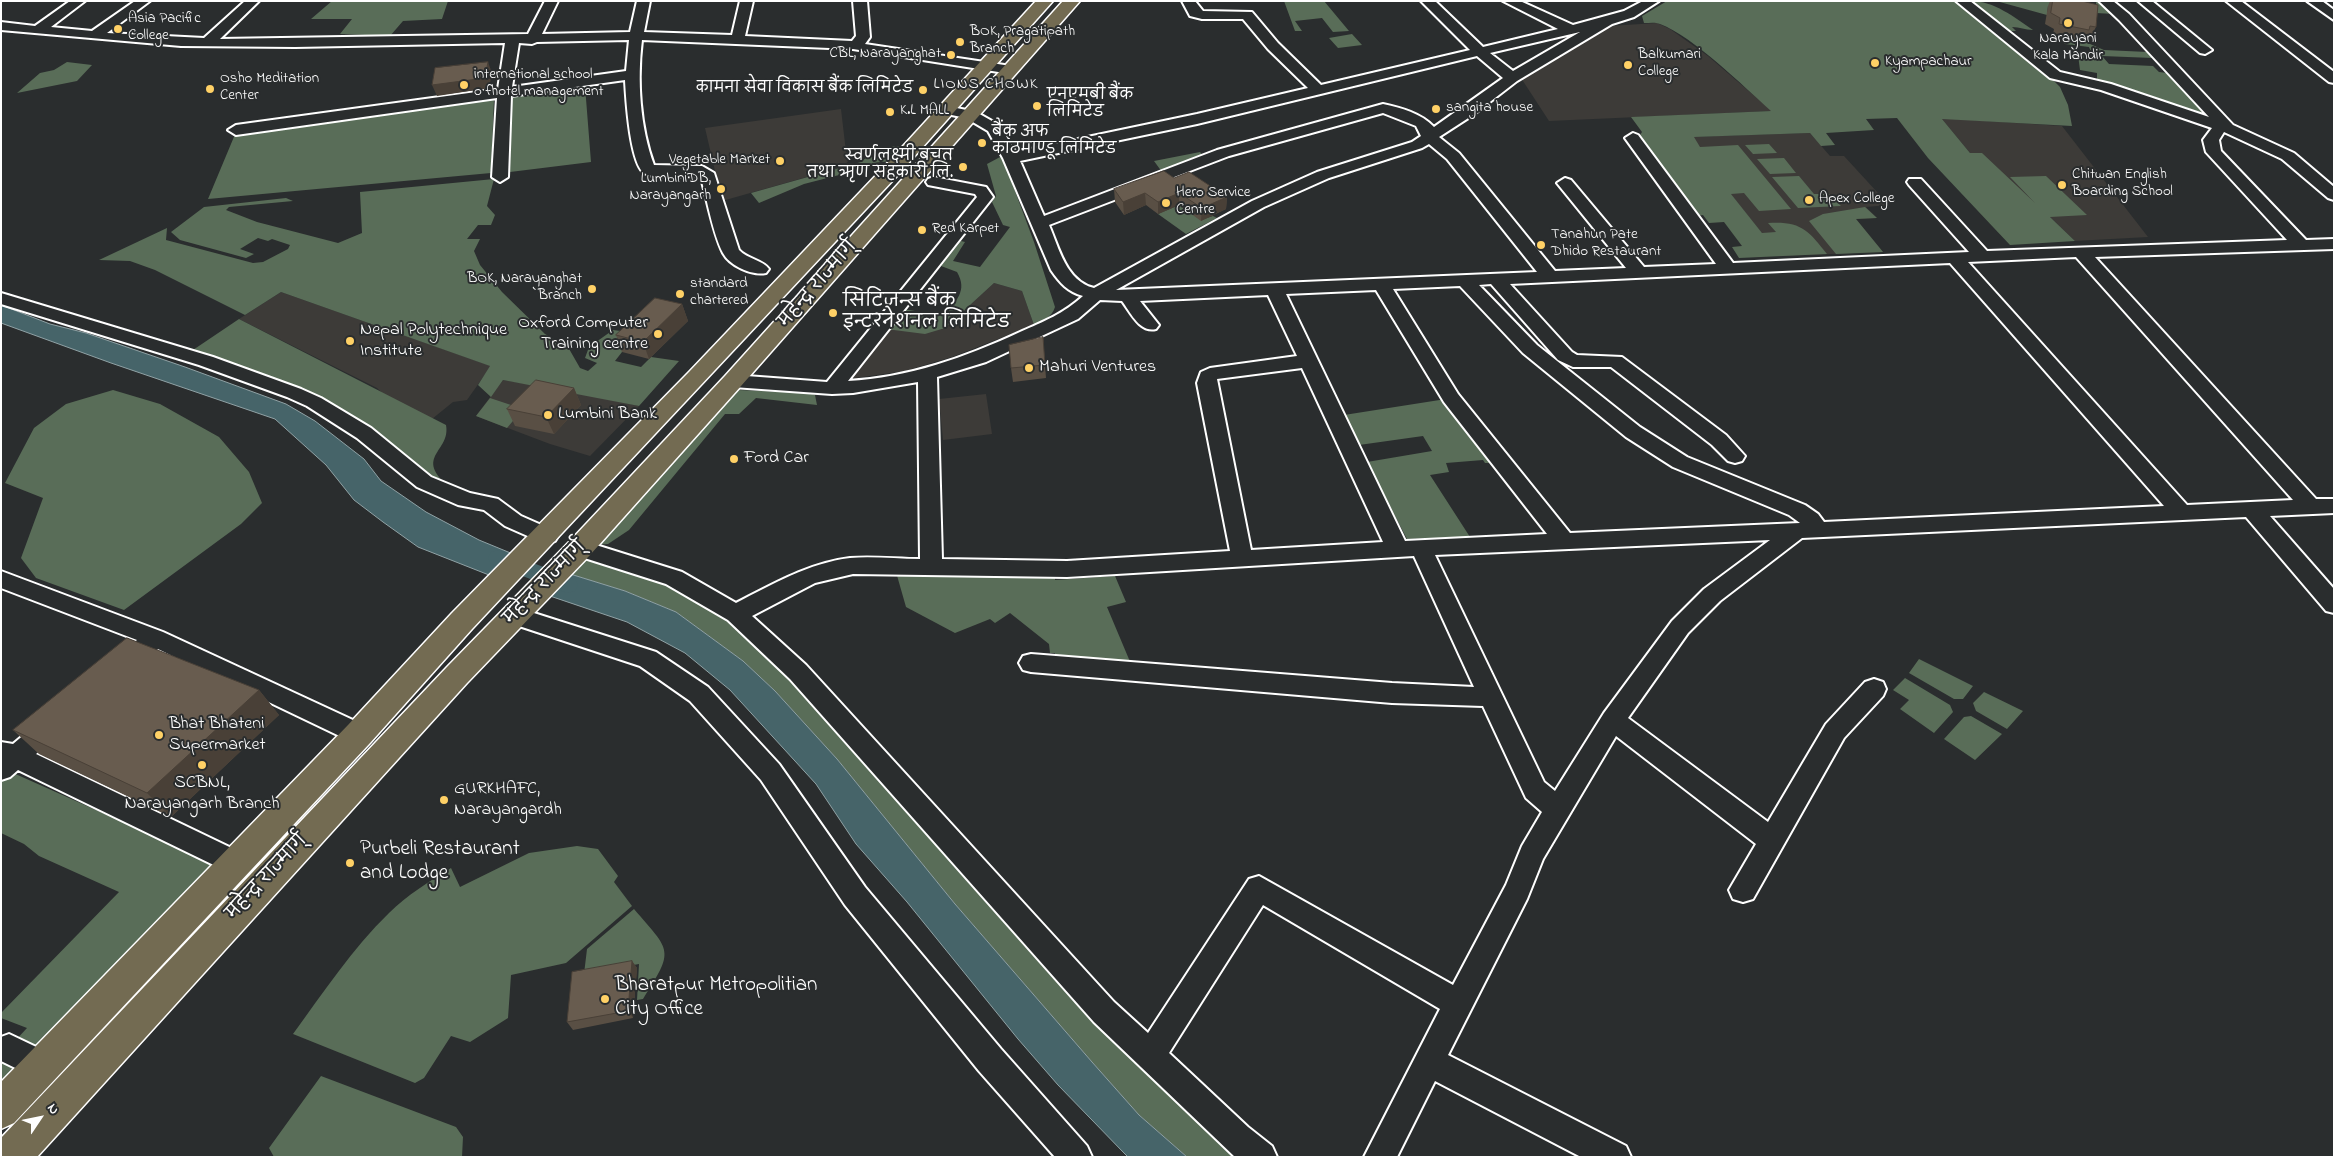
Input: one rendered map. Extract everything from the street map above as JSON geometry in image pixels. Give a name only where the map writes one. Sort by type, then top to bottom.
[{"type":"highway","name":"महेन्द्र राज्मार्ग्","points":[[1,1110],[359,734],[488,594],[541,541],[947,110],[1045,1]]},
{"type":"highway","name":"महेन्द्र राज्मार्ग्","points":[[10,1157],[430,704],[575,554],[733,381],[1072,1]]},
{"type":"street","points":[[10,38],[32,29],[79,1]]},
{"type":"street","points":[[94,36],[144,1]]},
{"type":"street","points":[[208,42],[253,1]]},
{"type":"street","points":[[532,40],[552,1]]},
{"type":"street","points":[[644,1],[635,36],[631,76],[634,107],[647,167],[650,171],[702,171],[708,176],[731,252],[740,262],[760,269]]},
{"type":"street","points":[[738,38],[747,1]]},
{"type":"street","points":[[856,45],[863,37],[860,1]]},
{"type":"street","points":[[1188,1],[1194,12],[1202,15],[1247,16],[1273,46],[1318,90]]},
{"type":"street","points":[[1427,1],[1479,51],[1512,78]]},
{"type":"street","points":[[1509,1],[1570,29]]},
{"type":"street","points":[[1011,158],[1198,119],[1607,21],[1629,14],[1653,1]]},
{"type":"street","points":[[1962,1],[2055,76],[2106,87],[2224,127],[2288,156],[2334,195]]},
{"type":"street","points":[[2105,1],[2124,17],[2224,127]]},
{"type":"street","points":[[2144,1],[2205,50]]},
{"type":"street","points":[[2232,1],[2334,79]]},
{"type":"street","points":[[2313,1],[2334,16]]},
{"type":"street","points":[[733,381],[832,388],[894,381],[927,374],[979,358],[1072,315],[1096,294],[1266,200],[1322,175],[1417,144],[1468,112],[1512,78],[1607,21]]},
{"type":"street","points":[[1,26],[94,36],[208,42],[532,40],[635,36],[738,38],[806,44],[856,45],[862,48],[1011,70]]},
{"type":"street","points":[[500,177],[504,95],[512,40]]},
{"type":"street","points":[[236,130],[504,95],[631,76]]},
{"type":"street","points":[[1350,82],[1384,108],[1403,114],[1428,130],[1430,137],[1453,156],[1550,276]]},
{"type":"street","points":[[1040,223],[1223,152],[1384,108]]},
{"type":"street","points":[[947,110],[971,115],[994,128],[1011,158],[1060,270],[1068,281],[1081,290],[1096,294],[1127,296],[1982,256],[2334,244]]},
{"type":"street","points":[[2224,127],[2211,140],[2214,152],[2301,245]]},
{"type":"street","points":[[1633,138],[1728,268]]},
{"type":"street","points":[[832,388],[985,197],[984,193],[980,190],[934,182]]},
{"type":"street","points":[[1915,182],[1982,256]]},
{"type":"street","points":[[1565,183],[1639,272]]},
{"type":"street","points":[[2081,252],[2310,507]]},
{"type":"street","points":[[1954,258],[2183,514]]},
{"type":"street","points":[[1496,279],[1565,356],[1573,360],[1615,361],[1719,440],[1735,456]]},
{"type":"street","points":[[1380,1157],[1517,890],[1532,854],[1613,720],[1680,627],[1712,595],[1806,531],[1810,519],[1797,510],[1680,462],[1633,432],[1530,348],[1464,280]]},
{"type":"street","points":[[1382,284],[1450,398],[1565,542]]},
{"type":"street","points":[[1275,290],[1308,361],[1491,697],[1535,790],[1558,809]]},
{"type":"street","points":[[1127,296],[1150,325]]},
{"type":"street","points":[[1,298],[206,361],[294,392],[364,433],[424,482],[466,500],[490,504],[541,541]]},
{"type":"street","points":[[1242,558],[1206,383],[1208,376],[1217,372],[1308,361]]},
{"type":"street","points":[[927,374],[931,567]]},
{"type":"street","points":[[736,614],[815,573],[833,568],[1067,569],[1410,549],[2334,506]]},
{"type":"street","points":[[2252,511],[2334,605]]},
{"type":"street","points":[[575,554],[674,578],[736,614],[748,628],[798,672],[1104,1012],[1237,1138],[1261,1157]]},
{"type":"street","points":[[1,579],[155,638],[359,734]]},
{"type":"street","points":[[521,610],[648,659],[699,694],[770,772],[855,896],[990,1060],[1076,1157]]},
{"type":"street","points":[[104,682],[155,638]]},
{"type":"street","points":[[1031,663],[1392,693],[1491,697]]},
{"type":"street","points":[[1743,890],[1835,731],[1874,690]]},
{"type":"street","points":[[68,713],[6,758],[236,863]]},
{"type":"street","points":[[1613,720],[1771,840]]},
{"type":"street","points":[[1150,1056],[1259,888],[1459,1004]]},
{"type":"street","points":[[9,1049],[42,1066]]},
{"type":"street","points":[[1430,1062],[1615,1157]]},
{"type":"shaded area","name":"Balkumari College","points":[[1657,23],[1670,29],[1708,56],[1772,111],[1549,121],[1521,78],[1561,50],[1609,26]]},
{"type":"shaded area","name":"Vegetable Market","points":[[841,109],[846,152],[855,155],[842,167],[722,201],[705,128]]},
{"type":"shaded area","name":"Chitwan English Boarding School","points":[[1941,118],[2062,126],[2148,237],[2075,241],[2050,217],[1970,153]]},
{"type":"shaded area","name":"Apex College","points":[[1810,133],[1830,156],[1844,156],[1889,205],[1866,207],[1877,218],[1856,219],[1883,252],[1780,256],[1685,137]]},
{"type":"shaded area","points":[[994,283],[1022,291],[1034,325],[952,357],[905,371],[848,379],[886,329],[945,328]]},
{"type":"shaded area","name":"Nepal Polytechnique Institute","points":[[281,292],[491,366],[467,400],[453,402],[432,419],[385,396],[377,388],[239,319]]},
{"type":"shaded area","name":"Lumbini Bank","points":[[503,380],[564,390],[639,406],[590,456],[550,444],[476,416]]},
{"type":"shaded area","points":[[986,394],[992,434],[943,440],[939,399]]},
{"type":"green space","points":[[332,1],[448,1],[442,19],[403,21],[390,36],[340,34],[352,19],[311,19]]},
{"type":"green space","points":[[1284,1],[1324,1],[1349,31],[1333,32],[1322,18],[1295,21],[1302,31],[1295,31]]},
{"type":"green space","name":"Kyampachaur","points":[[1667,1],[1959,1],[2043,70],[2060,87],[2068,105],[2072,126],[1942,119],[1970,153],[1982,153],[2035,203],[2010,177],[2046,176],[2087,215],[2050,217],[2075,241],[2010,245],[1928,158],[1897,118],[1866,119],[1874,130],[1826,133],[1835,145],[1821,146],[1810,133],[1694,137],[1700,147],[1738,145],[1791,209],[1759,211],[1744,193],[1731,194],[1762,233],[1776,232],[1768,223],[1796,226],[1809,233],[1827,254],[1739,258],[1732,247],[1742,246],[1724,222],[1709,223],[1703,215],[1695,216],[1638,138],[1642,132],[1631,117],[1771,111],[1718,63],[1688,40],[1660,24],[1644,23],[1642,16]]},
{"type":"green space","points":[[1971,1],[1996,7],[2033,30],[2012,27],[2016,31],[2006,31],[1970,3]]},
{"type":"green space","points":[[1996,1],[2085,1],[2086,4],[2096,5],[2096,1],[2100,2],[2114,14],[2096,13],[2097,17],[2094,17],[2048,6],[2047,15]]},
{"type":"green space","points":[[1352,34],[1362,45],[1338,48],[1329,38]]},
{"type":"green space","points":[[2053,35],[2083,41],[2104,50],[2148,52],[2153,58],[2102,56],[2109,64],[2153,66],[2159,72],[2167,73],[2213,121],[2097,82],[2097,73],[2080,70],[2078,55],[2093,56],[2089,47],[2065,44]]},
{"type":"green space","points":[[67,62],[92,65],[77,81],[17,93],[40,73],[54,70]]},
{"type":"green space","points":[[585,86],[591,162],[510,172],[511,96]]},
{"type":"green space","points":[[494,99],[491,173],[208,199],[236,132]]},
{"type":"green space","points":[[1769,144],[1777,153],[1753,154],[1745,145]]},
{"type":"green space","points":[[894,146],[904,146],[890,161],[873,163],[861,173],[839,175],[804,184],[759,203],[751,193],[861,162],[867,157]]},
{"type":"green space","points":[[1200,152],[1203,156],[1162,172],[1154,161]]},
{"type":"green space","points":[[1002,156],[1034,242],[1055,307],[1052,313],[1034,325],[1022,291],[994,283],[945,328],[925,334],[886,329],[903,309],[945,316],[957,300],[961,285],[957,272],[941,266],[961,241],[965,242],[953,261],[980,267],[1010,227],[1003,225],[992,202],[996,196],[987,164]]},
{"type":"green space","points":[[1784,158],[1796,173],[1770,174],[1757,159]]},
{"type":"green space","points":[[1799,176],[1814,194],[1829,194],[1841,206],[1798,208],[1772,177]]},
{"type":"green space","points":[[494,179],[487,206],[495,215],[491,225],[478,225],[467,239],[480,239],[474,251],[480,265],[502,292],[545,334],[568,347],[580,368],[588,371],[597,363],[585,358],[589,347],[613,330],[621,331],[622,352],[615,361],[641,367],[651,357],[679,361],[639,406],[503,380],[491,397],[478,385],[490,366],[281,292],[245,315],[155,270],[130,261],[99,260],[167,228],[166,240],[253,263],[263,262],[288,249],[290,245],[272,239],[268,241],[258,238],[240,249],[254,254],[246,258],[180,240],[171,232],[204,207],[286,198],[293,201],[229,207],[226,210],[257,222],[338,243],[362,233],[360,192]]},
{"type":"green space","points":[[1179,205],[1201,220],[1213,216],[1217,218],[1186,234],[1158,214]]},
{"type":"green space","points":[[1865,207],[1877,218],[1856,219],[1883,252],[1836,254],[1809,221],[1823,214]]},
{"type":"green space","points":[[239,319],[446,425],[444,442],[436,454],[434,468],[439,477],[449,487],[422,475],[401,453],[354,420],[190,352]]},
{"type":"green space","points":[[113,390],[160,404],[219,437],[249,472],[262,503],[241,524],[124,610],[36,578],[21,558],[43,498],[5,483],[34,428],[66,404]]},
{"type":"green space","points":[[721,391],[810,393],[815,395],[817,405],[756,398],[739,414],[725,414],[629,530],[608,544],[592,545]]},
{"type":"green space","points":[[490,398],[523,409],[507,428],[476,416]]},
{"type":"green space","points":[[1446,399],[1492,463],[1485,463],[1483,460],[1446,463],[1449,472],[1430,475],[1470,537],[1407,539],[1367,462],[1432,451],[1423,436],[1359,445],[1344,415]]},
{"type":"green space","points":[[583,556],[640,573],[682,590],[721,614],[746,635],[792,679],[1248,1157],[1187,1157],[1139,1115],[955,904],[837,759],[775,691],[743,661],[676,612],[625,591],[550,568]]},
{"type":"green space","points":[[896,572],[1055,574],[1055,580],[1115,576],[1126,602],[1107,607],[1131,664],[1055,658],[1055,653],[1050,653],[1049,644],[1010,613],[995,623],[990,619],[955,633],[906,607]]},
{"type":"green space","points":[[1919,659],[1973,686],[1963,699],[1954,699],[1909,673]]},
{"type":"green space","points":[[1905,678],[1950,705],[1953,712],[1934,733],[1900,709],[1909,700],[1893,690]]},
{"type":"green space","points":[[1984,692],[2023,711],[2007,729],[1976,711],[1973,703]]},
{"type":"green space","points":[[1971,716],[2002,734],[1975,760],[1944,739],[1964,717]]},
{"type":"green space","points":[[11,772],[219,865],[1,1096],[1,1056],[27,1028],[1,1018],[1,1013],[119,892],[39,856],[24,844],[1,833],[1,781]]},
{"type":"green space","points":[[577,846],[598,849],[618,876],[614,882],[632,906],[566,963],[511,975],[508,1018],[470,1042],[451,1036],[424,1078],[415,1083],[293,1034],[338,972],[375,927],[396,906],[427,883],[451,868],[460,887],[529,853]]},
{"type":"green space","points":[[634,909],[656,934],[662,943],[664,951],[664,960],[653,983],[643,999],[637,1000],[639,964],[584,974],[587,949]]},
{"type":"green space","points":[[321,1076],[456,1127],[463,1137],[462,1157],[274,1157],[269,1148]]},
{"type":"water","points":[[1,305],[50,324],[86,333],[286,404],[315,421],[364,459],[381,481],[426,512],[479,540],[513,554],[489,575],[418,547],[354,500],[326,465],[275,419],[1,323]]},
{"type":"water","points":[[554,569],[625,591],[676,612],[743,661],[775,691],[837,759],[955,904],[1139,1115],[1187,1157],[1128,1157],[1058,1085],[1018,1039],[907,902],[856,844],[816,784],[730,690],[685,653],[627,622],[535,591]]},
{"type":"building","points":[[2053,1],[2082,1],[2098,5],[2096,27],[2090,26],[2089,30],[2059,24],[2060,18],[2051,13]]},
{"type":"building","points":[[488,62],[485,78],[432,85],[435,68]]},
{"type":"building","points":[[1164,171],[1174,178],[1189,172],[1227,197],[1202,208],[1179,193],[1158,202],[1145,193],[1123,202],[1114,189]]},
{"type":"building","points":[[655,298],[682,304],[643,342],[616,335]]},
{"type":"building","points":[[1043,337],[1045,365],[1011,368],[1009,345]]},
{"type":"building","points":[[536,380],[574,388],[546,417],[507,409]]},
{"type":"building","name":"Bhat Bhateni Supermarket","points":[[127,638],[259,690],[147,793],[13,730]]},
{"type":"building","name":"Bharatpur Metropolitian City Office","points":[[632,961],[628,1011],[567,1022],[572,972]]},
{"type":"waterway","points":[[499,558],[567,585]]},
{"type":"place","name":"Narayani Kala Mandir","points":[[2068,23]]},
{"type":"place","name":"Asia Pacific College","points":[[118,29]]},
{"type":"place","name":"BOK, Pragatipath Branch","points":[[960,42]]},
{"type":"place","name":"CBL, Narayanghat","points":[[951,55]]},
{"type":"place","name":"Kyampachaur","points":[[1875,63]]},
{"type":"place","name":"Balkumari College","points":[[1628,65]]},
{"type":"place","name":"international school o fhotel management","points":[[464,85]]},
{"type":"place","name":"Osho Meditation Center","points":[[210,89]]},
{"type":"place","name":"कामना सेवा विकास बैंक लिमिटेड","points":[[923,90]]},
{"type":"place","name":"एनएमबी बैंक लिमिटेड","points":[[1037,106]]},
{"type":"place","name":"sangita house","points":[[1436,109]]},
{"type":"place","name":"K.L MALL","points":[[890,112]]},
{"type":"place","name":"बैंक अफ काठमाण्डू लिमिटेड","points":[[982,143]]},
{"type":"place","name":"Vegetable Market","points":[[780,161]]},
{"type":"place","name":"स्वर्णलक्ष्मी बचत तथा ऋण सहकारी लि.","points":[[963,167]]},
{"type":"place","name":"Chitwan English Boarding School","points":[[2062,185]]},
{"type":"place","name":"LumbiniDB, Narayangarh","points":[[721,189]]},
{"type":"place","name":"Apex College","points":[[1809,200]]},
{"type":"place","name":"Hero Service Centre","points":[[1166,203]]},
{"type":"place","name":"Red Karpet","points":[[922,230]]},
{"type":"place","name":"Tanahun Pate Dhido Restaurant","points":[[1541,245]]},
{"type":"place","name":"BOK, Narayanghat Branch","points":[[592,289]]},
{"type":"place","name":"standard chartered","points":[[680,294]]},
{"type":"place","name":"सिटिजन्स बैंक इन्टरनेशनल लिमिटेड","points":[[833,313]]},
{"type":"place","name":"Oxford Computer Training centre","points":[[658,334]]},
{"type":"place","name":"Nepal Polytechnique Institute","points":[[350,341]]},
{"type":"place","name":"Mahuri Ventures","points":[[1029,368]]},
{"type":"place","name":"Lumbini Bank","points":[[548,415]]},
{"type":"place","name":"Ford Car","points":[[734,459]]},
{"type":"place","name":"Bhat Bhateni Supermarket","points":[[159,735]]},
{"type":"place","name":"SCBNL, Narayangarh Branch","points":[[202,765]]},
{"type":"place","name":"GURKHAFC, Narayangardh","points":[[444,800]]},
{"type":"place","name":"Purbeli Restaurant and Lodge","points":[[350,863]]},
{"type":"place","name":"Bharatpur Metropolitian City Office","points":[[605,999]]},
{"type":"district","name":"LIONS CHOWK","points":[[986,85]]}]
